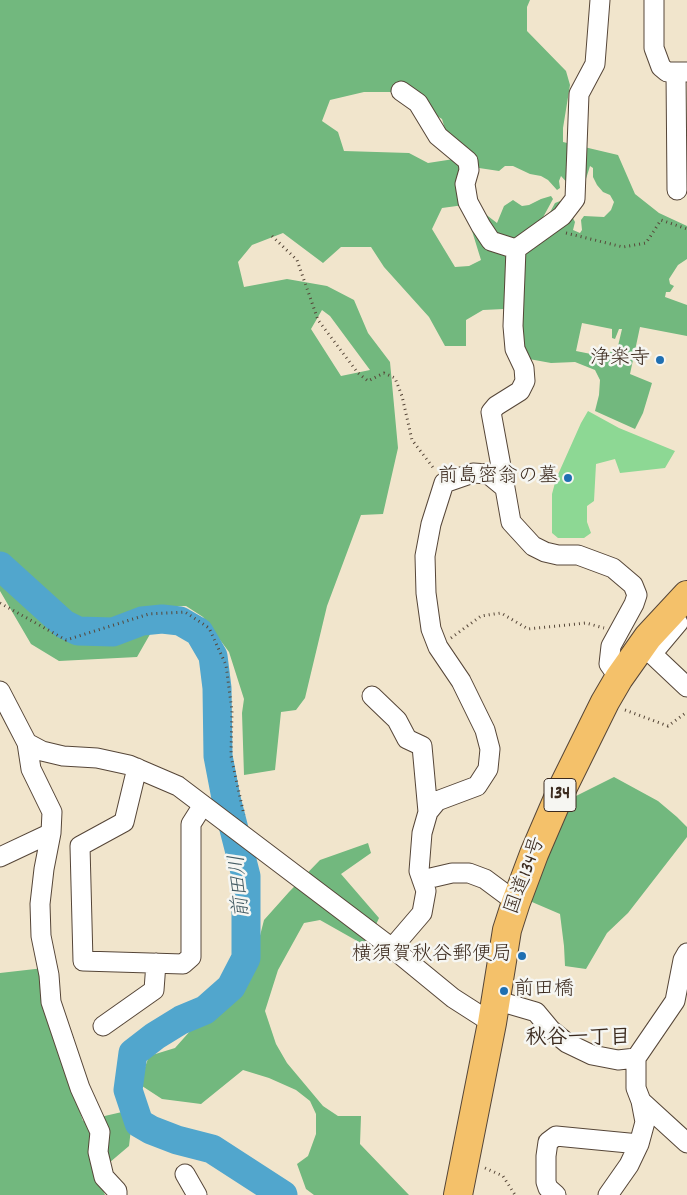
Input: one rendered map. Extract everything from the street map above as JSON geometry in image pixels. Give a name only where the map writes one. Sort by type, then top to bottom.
[{"type":"highway","name":"国道134号","points":[[458,1195],[508,930],[534,854],[562,789],[619,678],[648,637],[687,595]]},
{"type":"street","points":[[516,249],[562,216],[575,199],[579,94],[595,64],[600,0]]},
{"type":"street","points":[[654,0],[654,48],[661,67],[667,72],[681,72],[677,190]]},
{"type":"street","points":[[401,91],[418,103],[438,136],[468,160],[469,170],[466,184],[468,202],[491,241],[516,249]]},
{"type":"street","points":[[516,249],[513,326],[515,349],[524,368],[525,381],[520,391],[496,406],[491,412],[511,522],[533,546],[545,552],[558,555],[578,555],[613,568],[633,585],[637,595],[634,604],[611,646],[609,664],[619,678]]},
{"type":"street","points":[[428,812],[437,801],[477,786],[488,769],[490,749],[485,730],[461,681],[438,647],[431,629],[426,593],[425,556],[431,524],[444,482],[473,473],[488,474],[505,488]]},
{"type":"street","points":[[687,613],[652,654],[687,687]]},
{"type":"street","points":[[0,692],[27,743],[31,769],[52,812],[51,833],[40,904],[41,936],[49,975],[51,1002],[80,1088],[100,1132],[98,1152],[104,1177],[117,1192],[117,1195]]},
{"type":"street","points":[[372,696],[397,720],[408,739],[422,746],[428,812],[422,833],[418,871],[426,891],[422,913],[392,948]]},
{"type":"street","points":[[27,743],[42,751],[63,756],[97,758],[129,765],[178,786],[392,948],[454,998],[494,1012],[536,1012],[551,1030],[568,1043],[592,1055],[618,1060],[636,1058]]},
{"type":"street","points":[[137,768],[124,822],[80,846],[83,961],[183,964],[191,957],[190,824],[203,805]]},
{"type":"street","points":[[0,857],[51,833]]},
{"type":"street","points":[[422,880],[452,873],[468,873],[485,879],[516,902]]},
{"type":"street","points":[[608,1195],[629,1166],[639,1144],[645,1122],[641,1101],[636,1088],[636,1058],[681,1005],[683,960],[687,953]]},
{"type":"street","points":[[103,1026],[154,990],[156,963]]},
{"type":"street","points":[[641,1101],[687,1143]]},
{"type":"street","points":[[556,1195],[548,1188],[546,1182],[546,1156],[548,1142],[556,1136],[639,1144]]},
{"type":"street","points":[[185,1174],[197,1195]]},
{"type":"path","points":[[540,231],[554,230],[623,247],[646,242],[662,220],[687,229]]},
{"type":"path","points":[[272,236],[297,260],[318,320],[358,373],[368,381],[384,373],[395,378],[402,396],[412,440],[444,482]]},
{"type":"path","points":[[0,603],[66,640],[149,614],[185,612],[209,628],[226,665],[232,712],[231,756],[250,839]]},
{"type":"path","points":[[438,647],[481,616],[501,613],[528,629],[586,622],[619,632]]},
{"type":"path","points":[[605,702],[668,726],[687,712]]},
{"type":"path","points":[[465,1162],[503,1176],[515,1195]]},
{"type":"green space","points":[[0,0],[530,0],[527,7],[527,31],[566,71],[570,85],[563,128],[563,142],[618,155],[635,194],[659,213],[687,226],[687,259],[678,265],[669,279],[670,284],[674,286],[670,292],[666,292],[665,297],[687,305],[687,336],[640,327],[630,374],[652,383],[643,413],[635,429],[595,411],[600,380],[595,370],[575,362],[551,363],[529,359],[520,346],[504,309],[483,310],[466,320],[466,346],[445,346],[429,317],[384,267],[371,247],[341,247],[323,263],[283,233],[252,245],[238,262],[244,287],[287,279],[327,286],[354,300],[368,333],[390,362],[398,448],[383,514],[361,515],[327,606],[305,698],[296,710],[281,712],[275,770],[244,775],[242,713],[244,699],[229,652],[203,617],[186,606],[171,606],[153,629],[137,657],[59,661],[31,644],[0,591]],"holes":[[[364,92],[397,92],[442,119],[454,159],[428,163],[409,153],[344,151],[338,132],[322,121],[330,100]],[[505,166],[513,166],[530,174],[541,176],[548,180],[557,190],[560,188],[559,181],[561,176],[570,186],[585,182],[590,166],[593,168],[593,177],[597,185],[603,192],[610,195],[614,202],[611,210],[604,217],[584,216],[581,220],[582,230],[580,233],[573,230],[575,222],[563,200],[555,203],[548,216],[541,221],[553,199],[551,196],[522,206],[513,200],[504,206],[497,223],[480,210],[470,179],[479,168],[499,171]],[[464,205],[481,260],[469,266],[455,267],[432,229],[442,208]],[[322,310],[330,316],[370,370],[341,376],[311,329]],[[582,323],[612,329],[612,338],[615,339],[619,329],[622,329],[618,346],[615,350],[608,353],[606,357],[576,351]]]},
{"type":"green space","points":[[588,411],[619,428],[675,451],[665,468],[620,473],[615,459],[596,464],[594,501],[587,506],[587,522],[591,533],[584,538],[558,538],[552,533],[552,494],[556,479]]},
{"type":"green space","points":[[614,777],[658,801],[687,827],[687,837],[628,913],[607,933],[586,969],[565,966],[560,914],[525,899],[572,798]]},
{"type":"green space","points":[[368,843],[371,853],[341,874],[379,918],[366,946],[320,920],[304,923],[278,970],[265,1011],[276,1044],[287,1063],[323,1106],[338,1116],[361,1116],[360,1144],[409,1195],[314,1195],[306,1189],[297,1164],[308,1156],[316,1134],[316,1114],[310,1101],[296,1090],[269,1078],[243,1070],[201,1104],[162,1099],[139,1084],[149,1056],[175,1048],[191,1030],[249,979],[264,920],[289,892],[320,860]]},
{"type":"green space","points":[[44,968],[42,1002],[83,1121],[122,1112],[131,1129],[129,1146],[96,1174],[105,1195],[0,1195],[0,973]]},
{"type":"waterway","name":"前田川","points":[[0,566],[64,624],[78,631],[113,632],[142,621],[162,619],[180,621],[199,632],[213,656],[217,688],[218,756],[226,798],[246,876],[246,958],[231,987],[205,1010],[181,1020],[155,1036],[133,1053],[128,1090],[139,1123],[177,1140],[212,1149],[283,1195]]},
{"type":"place","name":"浄楽寺","points":[[660,360]]},
{"type":"place","name":"前島密翁の墓","points":[[568,478]]},
{"type":"place","name":"横須賀秋谷郵便局","points":[[522,956]]},
{"type":"place","name":"前田橋","points":[[504,991]]},
{"type":"district","name":"秋谷一丁目","points":[[578,1040]]}]
